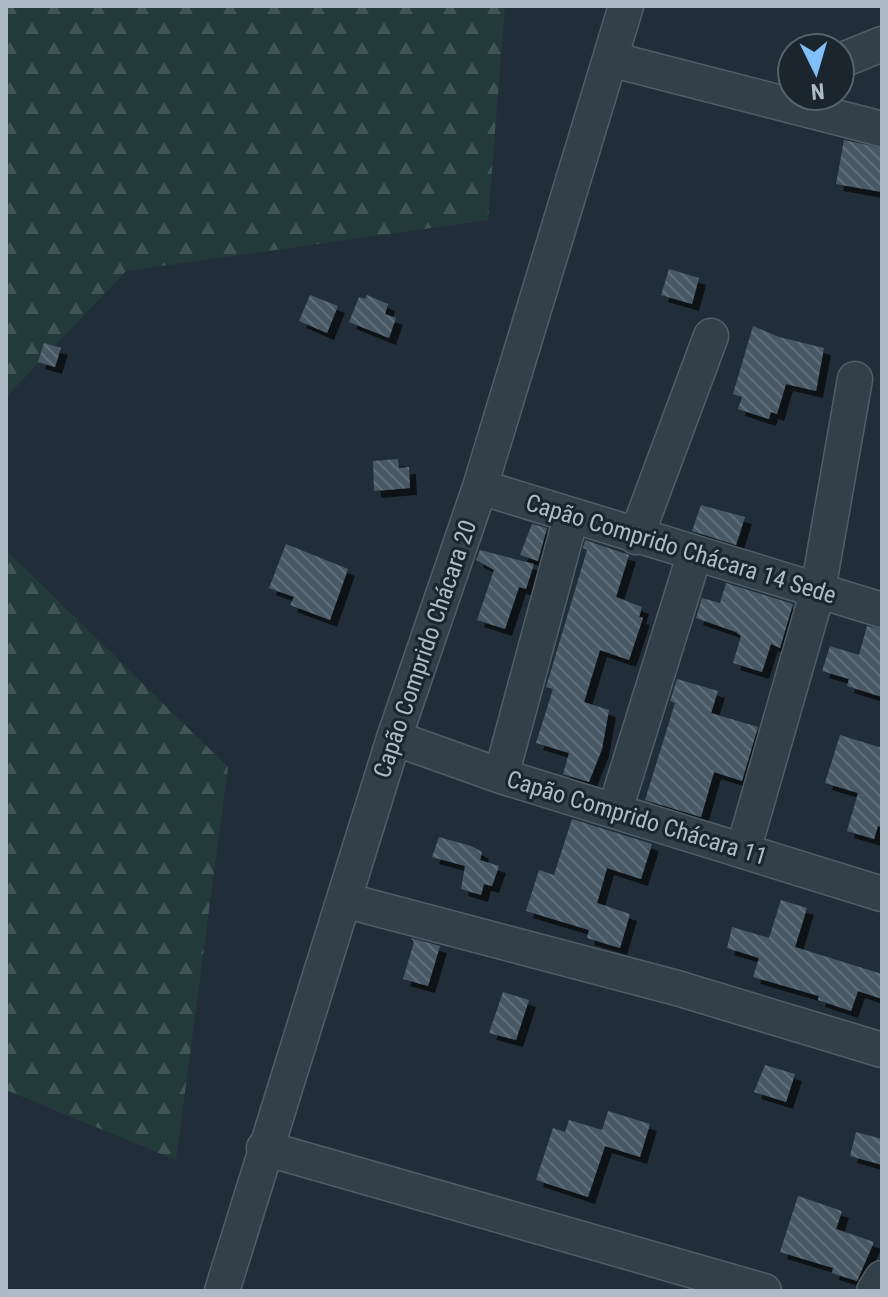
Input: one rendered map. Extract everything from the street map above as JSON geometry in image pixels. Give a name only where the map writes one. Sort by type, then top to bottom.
[{"type":"street","name":"Capão Comprido Chácara 20","points":[[222,1291],[394,738],[480,487],[626,6]]},
{"type":"street","points":[[856,55],[882,44]]},
{"type":"street","points":[[610,59],[776,93]]},
{"type":"street","points":[[834,112],[882,129]]},
{"type":"street","points":[[636,537],[711,336]]},
{"type":"street","points":[[743,851],[818,590],[855,379]]},
{"type":"street","name":"Capão Comprido Chácara 14 Sede","points":[[480,487],[694,556],[882,610]]},
{"type":"street","points":[[501,776],[571,517]]},
{"type":"street","points":[[615,810],[694,556]]},
{"type":"street","name":"Capão Comprido Chácara 11","points":[[394,738],[501,776],[882,894]]},
{"type":"street","points":[[344,900],[677,988],[882,1050]]},
{"type":"street","points":[[264,1148],[764,1291]]},
{"type":"street","points":[[874,1291],[882,1278]]},
{"type":"green space","points":[[6,6],[505,6],[488,220],[126,271],[6,397]]},
{"type":"green space","points":[[6,550],[228,767],[176,1160],[6,1090]]},
{"type":"building","points":[[844,140],[882,148],[882,192],[836,184]]},
{"type":"building","points":[[669,269],[699,278],[692,304],[661,295]]},
{"type":"building","points":[[310,295],[338,306],[327,333],[299,321]]},
{"type":"building","points":[[367,295],[388,304],[385,314],[396,318],[389,338],[349,322],[359,297],[365,299]]},
{"type":"building","points":[[753,326],[779,337],[824,348],[816,391],[786,384],[777,414],[771,412],[769,419],[738,409],[742,397],[733,394]]},
{"type":"building","points":[[44,343],[61,348],[55,367],[38,362]]},
{"type":"building","points":[[398,459],[399,468],[409,467],[410,488],[374,491],[373,461]]},
{"type":"building","points":[[701,505],[745,517],[736,545],[692,531]]},
{"type":"building","points":[[532,524],[547,528],[538,561],[520,555]]},
{"type":"building","points":[[585,540],[629,555],[616,597],[642,607],[639,617],[643,618],[629,660],[600,650],[584,702],[609,710],[602,749],[589,782],[563,774],[569,753],[536,743],[553,689],[546,687],[587,550],[583,548]]},
{"type":"building","points":[[286,544],[348,569],[330,620],[290,605],[294,597],[269,588]]},
{"type":"building","points":[[480,550],[534,564],[526,589],[519,587],[505,629],[477,620],[494,570],[476,560]]},
{"type":"building","points":[[726,583],[793,604],[780,648],[771,644],[762,672],[733,663],[741,636],[696,618],[702,598],[720,603]]},
{"type":"building","points":[[867,626],[882,629],[882,697],[847,686],[849,679],[822,671],[830,646],[859,655]]},
{"type":"building","points":[[677,679],[718,691],[711,713],[758,727],[742,781],[714,772],[701,817],[645,800],[675,703],[670,701]]},
{"type":"building","points":[[840,735],[882,748],[882,827],[878,826],[874,839],[847,831],[858,793],[825,783]]},
{"type":"building","points":[[572,819],[652,844],[641,879],[607,868],[597,903],[630,914],[620,948],[587,938],[589,930],[526,911],[539,870],[554,875]]},
{"type":"building","points":[[439,837],[471,846],[482,852],[480,860],[499,866],[492,886],[484,884],[481,895],[461,889],[465,866],[432,857]]},
{"type":"building","points":[[781,900],[807,908],[795,947],[882,974],[882,999],[858,991],[851,1011],[818,1000],[819,996],[753,977],[759,958],[727,948],[732,927],[769,938]]},
{"type":"building","points":[[411,938],[440,946],[428,986],[403,979],[414,942]]},
{"type":"building","points":[[503,992],[529,1000],[516,1040],[489,1033]]},
{"type":"building","points":[[765,1065],[795,1074],[786,1102],[754,1092]]},
{"type":"building","points":[[608,1111],[650,1124],[640,1157],[605,1146],[588,1197],[536,1180],[553,1128],[565,1132],[569,1120],[602,1130]]},
{"type":"building","points":[[856,1132],[882,1139],[882,1165],[850,1156]]},
{"type":"building","points":[[798,1196],[842,1211],[836,1229],[874,1242],[857,1281],[832,1273],[833,1268],[780,1252]]}]
